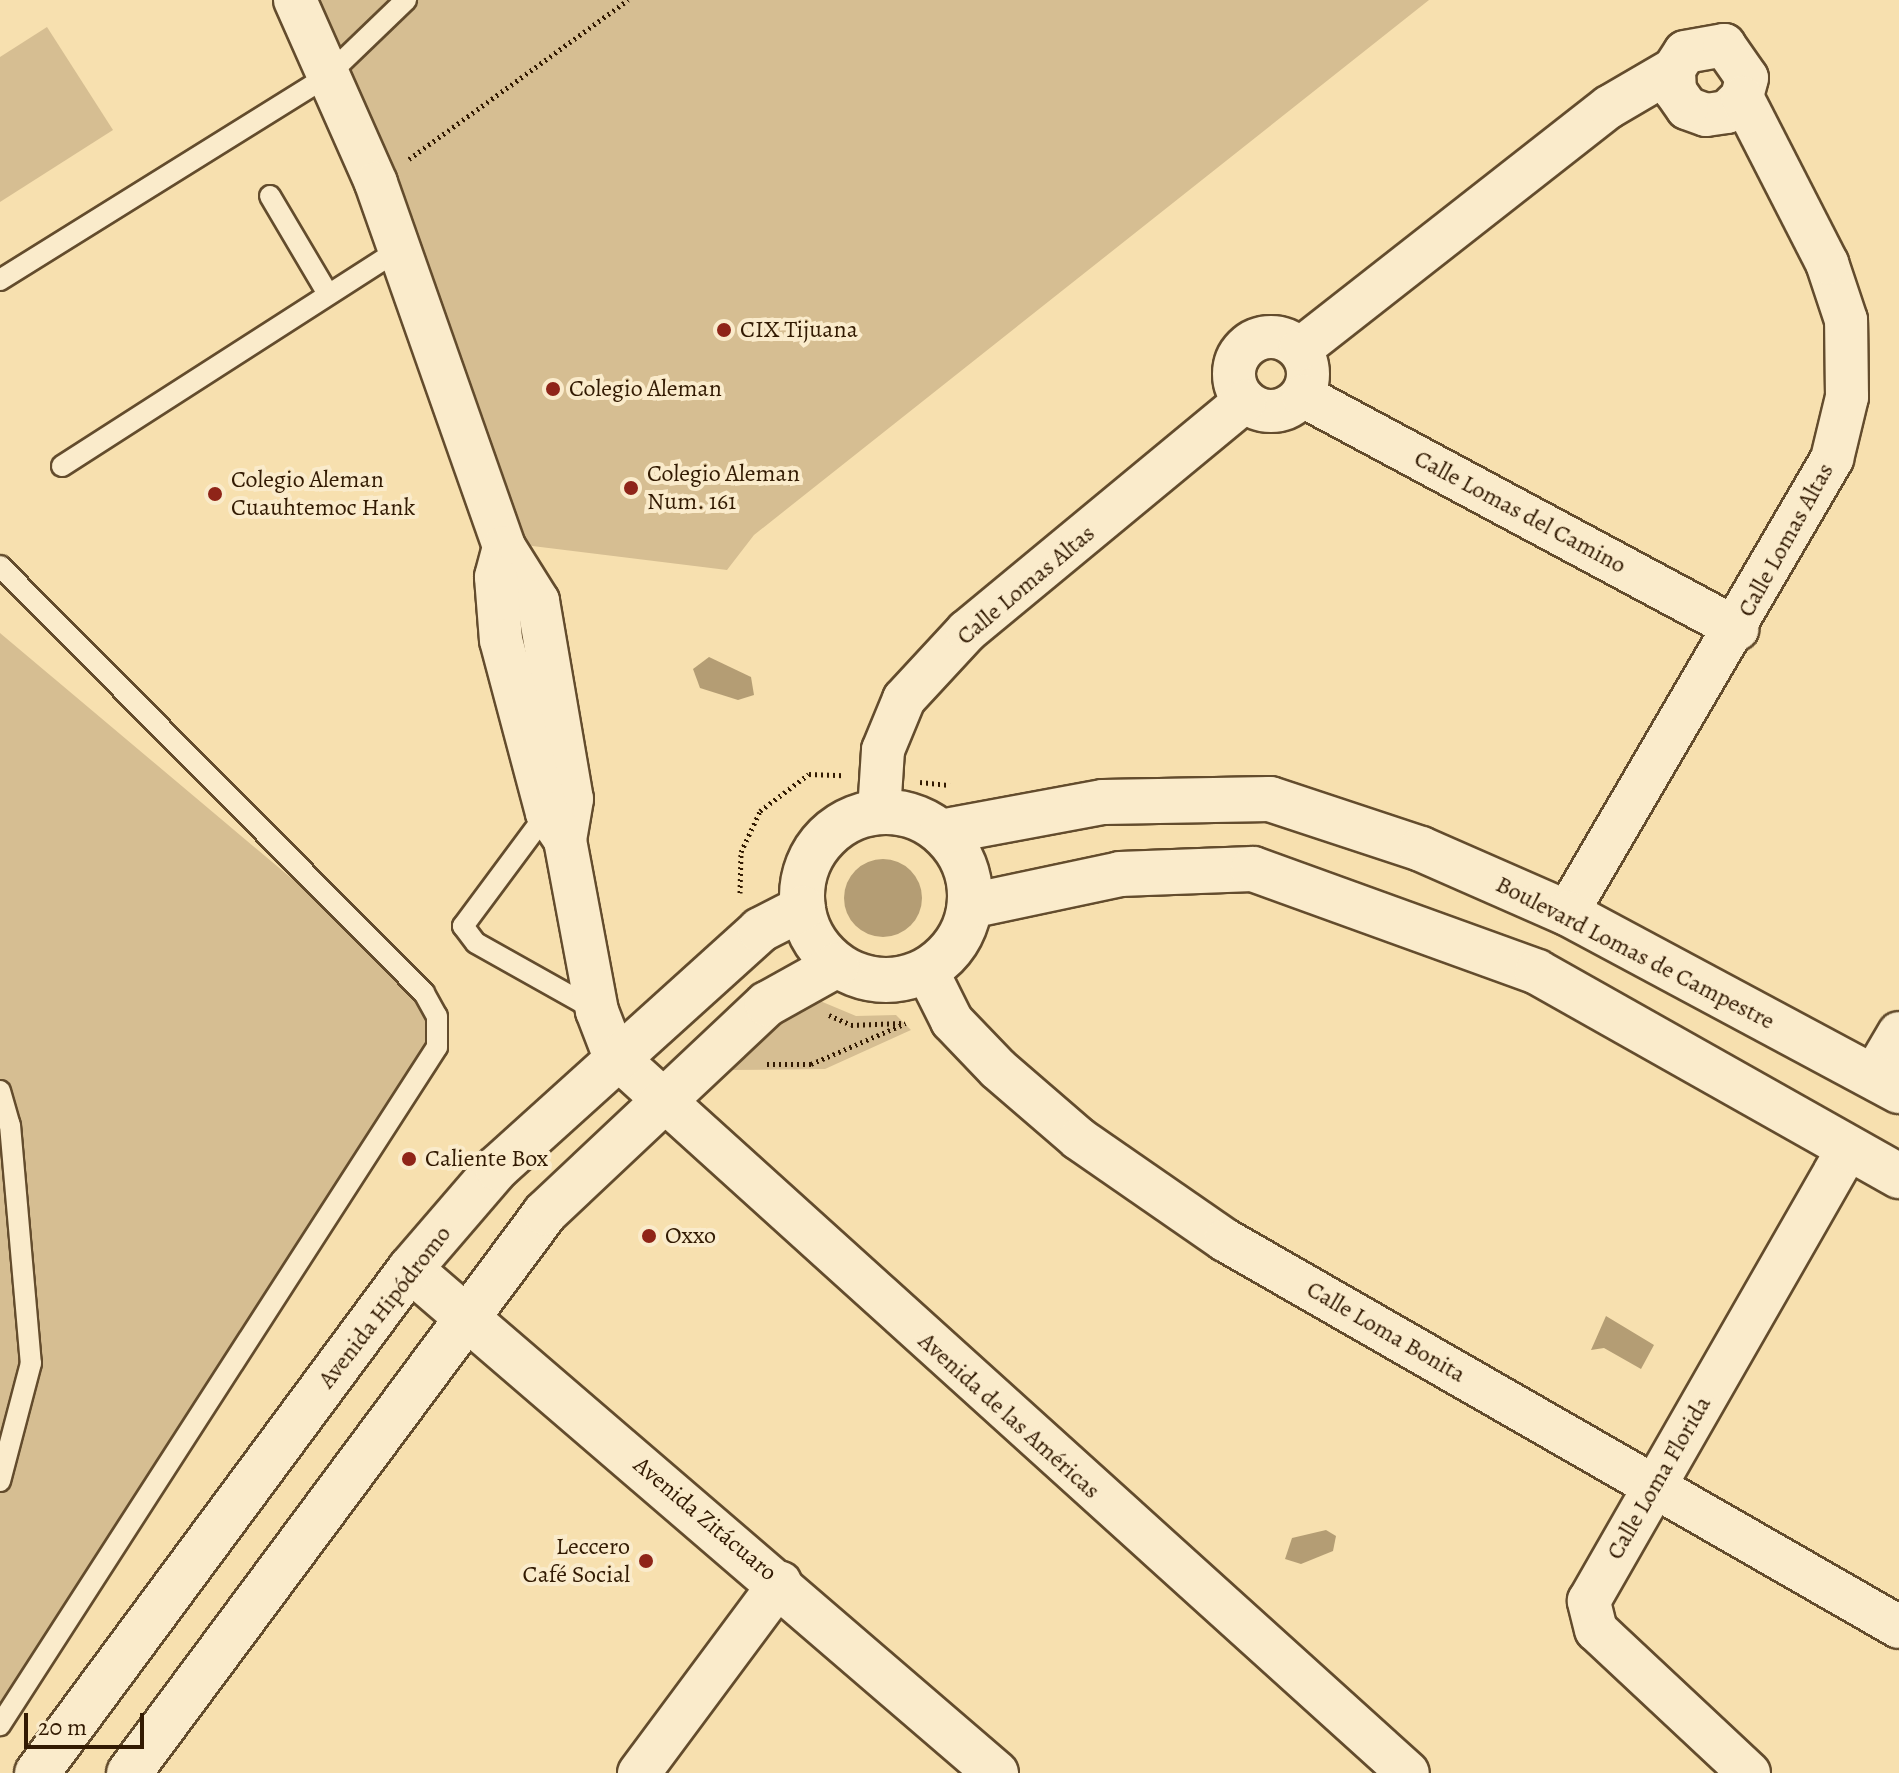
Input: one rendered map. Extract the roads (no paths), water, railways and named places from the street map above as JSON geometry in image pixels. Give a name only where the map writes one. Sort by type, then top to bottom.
[{"type":"main road","name":"Boulevard Lomas de Campestre","points":[[941,832],[1103,802],[1270,799],[1421,849],[1567,913],[1886,1084]]},
{"type":"main road","points":[[879,812],[941,832],[969,879],[970,906],[948,954],[927,971],[882,981],[837,965],[809,930],[803,908],[811,858],[828,835],[879,812]]},
{"type":"main road","points":[[970,906],[1120,874],[1253,869],[1537,972],[1899,1176]]},
{"type":"main road","name":"Avenida Hipódromo","points":[[37,1773],[410,1269],[497,1168],[614,1055],[760,930],[803,908]]},
{"type":"main road","points":[[129,1773],[545,1213],[657,1101],[767,1004],[837,965]]},
{"type":"main road","name":"Avenida Zitácuaro","points":[[410,1269],[780,1583],[996,1773]]},
{"type":"street","points":[[295,0],[326,77],[376,183],[398,250],[462,411],[504,547],[495,609],[556,826],[597,1011],[614,1055]]},
{"type":"street","points":[[1300,349],[1609,107],[1674,69],[1694,48],[1724,45],[1747,78],[1742,97],[1727,112],[1697,112],[1675,91],[1674,69]]},
{"type":"street","name":"Calle Lomas Altas","points":[[1567,913],[1737,629],[1832,459],[1847,397],[1846,320],[1827,263],[1742,97]]},
{"type":"street","points":[[1268,337],[1300,349],[1309,372],[1303,396],[1275,413],[1245,401],[1233,370],[1239,353],[1268,337]]},
{"type":"street","name":"Calle Lomas del Camino","points":[[1303,396],[1737,629]]},
{"type":"street","name":"Calle Lomas Altas","points":[[879,812],[883,750],[904,699],[967,631],[1245,401]]},
{"type":"street","name":"Calle Loma Bonita","points":[[927,971],[952,1021],[1079,1139],[1225,1240],[1651,1489],[1899,1627]]},
{"type":"street","points":[[1886,1084],[1899,1033]]},
{"type":"street","name":"Avenida de las Américas","points":[[614,1055],[657,1101],[1408,1773]]},
{"type":"street","name":"Calle Loma Florida","points":[[1749,1773],[1596,1630],[1590,1616],[1589,1601],[1849,1147]]},
{"type":"street","points":[[639,1773],[780,1583]]},
{"type":"lane","points":[[0,280],[326,77],[406,0]]},
{"type":"lane","points":[[270,196],[328,294]]},
{"type":"lane","points":[[62,466],[398,250]]},
{"type":"lane","points":[[0,566],[424,993],[437,1016],[437,1047],[0,1725]]},
{"type":"lane","points":[[556,826],[463,926],[476,943],[597,1011]]},
{"type":"lane","points":[[0,1091],[10,1125],[31,1363],[0,1481]]},
{"type":"place","name":"CIX Tijuana","points":[[724,330]]},
{"type":"place","name":"Colegio Aleman","points":[[553,389]]},
{"type":"place","name":"Colegio Aleman Num. 161","points":[[631,488]]},
{"type":"place","name":"Colegio Aleman Cuauhtemoc Hank","points":[[215,494]]},
{"type":"place","name":"Caliente Box","points":[[409,1159]]},
{"type":"place","name":"Oxxo","points":[[649,1236]]},
{"type":"place","name":"Leccero Café Social","points":[[646,1561]]}]
